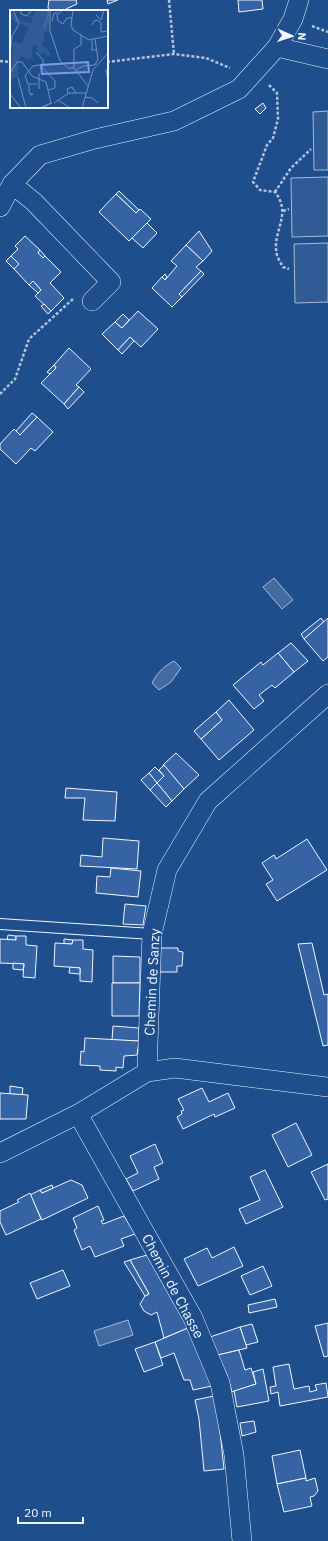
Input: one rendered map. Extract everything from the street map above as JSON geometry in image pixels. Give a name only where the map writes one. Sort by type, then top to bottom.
[{"type":"street","points":[[0,208],[12,184],[40,155],[95,139],[174,121],[239,89],[278,47],[293,19],[299,0]]},
{"type":"street","points":[[278,47],[328,59]]},
{"type":"street","points":[[12,184],[34,202],[111,282],[92,300]]},
{"type":"street","name":"Chemin de Sanzy","points":[[147,1072],[152,934],[167,870],[208,801],[328,694]]},
{"type":"street","points":[[0,1153],[78,1114],[147,1072],[175,1068],[328,1087]]},
{"type":"street","name":"Chemin de Chasse","points":[[78,1114],[193,1318],[220,1383],[234,1455],[242,1541]]},
{"type":"lane","points":[[0,924],[152,934]]},
{"type":"path","points":[[169,0],[174,54]]},
{"type":"path","points":[[108,62],[174,54],[206,58],[268,84],[276,93],[278,119],[273,138],[267,145],[253,182],[260,190],[275,192],[279,198],[283,211],[277,255],[282,267],[289,269]]},
{"type":"path","points":[[0,61],[10,62]]},
{"type":"path","points":[[275,192],[291,168],[311,149]]},
{"type":"path","points":[[283,211],[289,209]]},
{"type":"path","points":[[0,394],[16,379],[29,339],[71,299],[92,300]]},
{"type":"shaded area","points":[[328,111],[328,170],[314,170],[313,112]]},
{"type":"shaded area","points":[[328,177],[328,236],[292,237],[291,178]]},
{"type":"shaded area","points":[[328,243],[328,302],[295,303],[294,244]]},
{"type":"shaded area","points":[[274,578],[293,600],[282,609],[263,587]]},
{"type":"shaded area","points":[[174,661],[181,668],[171,682],[159,690],[152,683],[161,670]]},
{"type":"shaded area","points":[[128,1320],[133,1335],[99,1346],[94,1331]]},
{"type":"building","points":[[49,0],[76,0],[77,4],[66,10],[49,10]]},
{"type":"building","points":[[107,0],[118,0],[108,4]]},
{"type":"building","points":[[238,0],[262,0],[263,9],[239,12]]},
{"type":"building","points":[[263,103],[266,108],[260,114],[255,109]]},
{"type":"building","points":[[119,191],[139,210],[136,213],[116,194]]},
{"type":"building","points":[[116,194],[136,213],[140,209],[151,219],[129,241],[99,212]]},
{"type":"building","points":[[147,223],[157,233],[143,248],[132,238]]},
{"type":"building","points":[[199,231],[212,251],[203,261],[186,245]]},
{"type":"building","points":[[25,236],[40,250],[38,253],[43,258],[45,256],[61,272],[50,283],[64,298],[51,311],[35,296],[41,290],[33,281],[29,285],[14,269],[19,264],[11,256],[18,249],[15,246]]},
{"type":"building","points":[[186,245],[203,261],[196,267],[201,271],[179,294],[182,297],[172,307],[152,288],[162,277],[165,280],[177,266],[171,261]]},
{"type":"building","points":[[40,250],[45,256],[43,258],[38,253]]},
{"type":"building","points":[[11,256],[19,264],[14,269],[6,261]]},
{"type":"building","points":[[201,271],[204,274],[182,297],[179,294]]},
{"type":"building","points":[[165,274],[167,277],[165,280],[162,277]]},
{"type":"building","points":[[33,281],[41,290],[38,293],[29,285]]},
{"type":"building","points":[[44,304],[51,311],[48,314],[41,306]]},
{"type":"building","points":[[138,311],[158,329],[141,347],[130,337],[118,350],[102,334],[115,322],[122,328]]},
{"type":"building","points":[[123,314],[129,320],[122,328],[115,322]]},
{"type":"building","points":[[130,337],[134,341],[122,354],[118,350]]},
{"type":"building","points":[[69,348],[91,369],[76,385],[79,387],[64,404],[41,383],[56,368],[54,365]]},
{"type":"building","points":[[54,365],[56,368],[50,374],[47,372]]},
{"type":"building","points":[[79,387],[84,392],[68,409],[64,404]]},
{"type":"building","points":[[32,413],[37,417],[20,435],[16,431]]},
{"type":"building","points":[[37,417],[53,432],[35,451],[31,448],[16,464],[0,449],[0,444],[14,429],[20,435]]},
{"type":"building","points":[[321,618],[324,622],[304,639],[301,634]]},
{"type":"building","points":[[328,618],[328,657],[323,661],[304,639]]},
{"type":"building","points":[[291,643],[308,661],[294,672],[278,653]]},
{"type":"building","points":[[278,653],[294,672],[275,688],[272,685],[259,695],[264,701],[254,709],[233,685],[261,662],[263,665]]},
{"type":"building","points":[[229,700],[254,730],[219,760],[201,739],[222,720],[216,712]]},
{"type":"building","points":[[216,712],[222,720],[201,739],[194,731]]},
{"type":"building","points":[[176,753],[199,775],[184,789],[163,765]]},
{"type":"building","points":[[164,765],[184,789],[172,801],[157,783],[164,776],[159,770]]},
{"type":"building","points":[[155,767],[164,776],[157,783],[149,773]]},
{"type":"building","points":[[149,773],[157,783],[150,790],[141,780]]},
{"type":"building","points":[[157,783],[172,801],[166,807],[150,790]]},
{"type":"building","points":[[66,788],[117,792],[115,821],[83,820],[85,798],[65,798]]},
{"type":"building","points":[[103,838],[139,841],[137,869],[80,866],[81,855],[102,857]]},
{"type":"building","points":[[307,839],[327,870],[277,901],[266,884],[273,880],[262,863],[274,855],[276,859]]},
{"type":"building","points":[[111,868],[141,871],[138,897],[96,893],[97,876],[110,877]]},
{"type":"building","points":[[125,904],[146,906],[143,925],[123,924]]},
{"type":"building","points":[[8,935],[16,936],[16,940],[7,940]]},
{"type":"building","points":[[16,936],[26,936],[26,945],[37,946],[35,978],[23,977],[24,964],[0,963],[0,939],[16,940]]},
{"type":"building","points":[[64,939],[73,940],[72,944],[64,944]]},
{"type":"building","points":[[73,940],[83,940],[83,949],[93,950],[92,982],[80,981],[80,968],[54,966],[55,943],[72,944]]},
{"type":"building","points":[[312,943],[324,995],[328,994],[328,1045],[323,1046],[298,944]]},
{"type":"building","points":[[160,948],[178,948],[178,951],[183,952],[182,966],[177,966],[177,972],[159,972]]},
{"type":"building","points":[[113,956],[140,957],[140,983],[113,983]]},
{"type":"building","points":[[13,963],[24,964],[23,970],[13,969]]},
{"type":"building","points":[[70,967],[80,968],[80,974],[69,973]]},
{"type":"building","points":[[112,983],[140,983],[139,1016],[112,1016]]},
{"type":"building","points":[[113,1026],[139,1028],[139,1041],[112,1040]]},
{"type":"building","points":[[85,1038],[139,1041],[137,1055],[124,1056],[123,1068],[116,1067],[116,1071],[100,1070],[100,1066],[80,1065],[81,1051],[84,1052]]},
{"type":"building","points":[[10,1086],[23,1088],[22,1095],[10,1094]]},
{"type":"building","points":[[202,1088],[209,1102],[228,1093],[235,1108],[215,1117],[214,1114],[183,1129],[177,1117],[182,1114],[181,1111],[184,1110],[178,1099]]},
{"type":"building","points":[[0,1093],[28,1095],[26,1119],[0,1119]]},
{"type":"building","points":[[296,1123],[312,1155],[288,1167],[272,1135]]},
{"type":"building","points":[[155,1144],[163,1163],[154,1167],[159,1179],[133,1191],[126,1179],[138,1173],[130,1156]]},
{"type":"building","points":[[328,1164],[328,1199],[325,1200],[311,1172]]},
{"type":"building","points":[[265,1170],[283,1207],[246,1224],[239,1209],[260,1200],[250,1177]]},
{"type":"building","points":[[71,1180],[82,1185],[88,1198],[42,1220],[30,1195],[40,1190],[42,1193]]},
{"type":"building","points":[[52,1185],[53,1188],[42,1193],[40,1190]]},
{"type":"building","points":[[30,1193],[41,1219],[6,1235],[0,1222],[0,1211],[19,1202],[17,1200]]},
{"type":"building","points":[[98,1206],[104,1220],[101,1221],[103,1224],[124,1216],[135,1234],[121,1239],[124,1246],[95,1257],[90,1246],[82,1250],[74,1230],[77,1228],[73,1218]]},
{"type":"building","points":[[234,1247],[243,1266],[198,1286],[184,1259],[207,1248],[212,1258]]},
{"type":"building","points":[[147,1255],[188,1328],[164,1338],[157,1312],[151,1315],[144,1311],[140,1304],[145,1296],[149,1294],[130,1260]]},
{"type":"building","points":[[130,1260],[149,1294],[145,1296],[124,1262]]},
{"type":"building","points":[[263,1266],[272,1286],[250,1295],[241,1276]]},
{"type":"building","points":[[63,1270],[70,1286],[37,1299],[30,1283]]},
{"type":"building","points":[[275,1299],[277,1307],[249,1313],[248,1305]]},
{"type":"building","points":[[328,1323],[328,1356],[324,1357],[315,1326]]},
{"type":"building","points":[[252,1324],[258,1342],[246,1345],[240,1327]]},
{"type":"building","points":[[240,1327],[247,1348],[218,1355],[210,1337]]},
{"type":"building","points":[[188,1328],[212,1386],[193,1390],[190,1380],[184,1380],[174,1353],[161,1358],[155,1342]]},
{"type":"building","points":[[155,1342],[163,1365],[144,1372],[135,1349]]},
{"type":"building","points":[[239,1350],[245,1370],[251,1368],[256,1384],[232,1392],[227,1375],[218,1355]]},
{"type":"building","points":[[289,1364],[294,1389],[309,1386],[310,1392],[317,1390],[315,1385],[326,1383],[328,1397],[280,1406],[278,1392],[271,1394],[270,1387],[276,1386],[273,1367]]},
{"type":"building","points":[[263,1369],[269,1401],[237,1407],[234,1391],[256,1384],[253,1372]]},
{"type":"building","points":[[214,1396],[218,1413],[224,1469],[204,1471],[199,1419],[195,1400]]},
{"type":"building","points":[[254,1421],[256,1432],[242,1436],[240,1423]]},
{"type":"building","points":[[300,1450],[306,1478],[277,1484],[272,1456]]},
{"type":"building","points":[[306,1478],[306,1481],[315,1478],[318,1491],[314,1496],[310,1497],[312,1506],[284,1512],[277,1484]]}]
